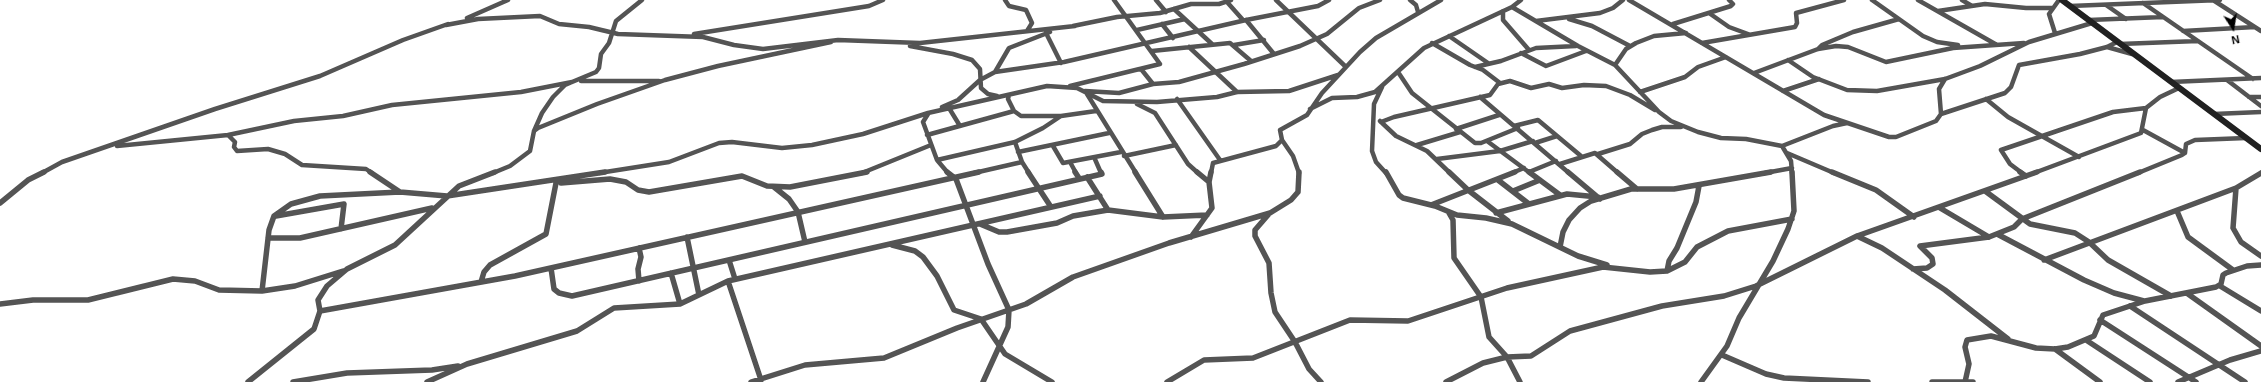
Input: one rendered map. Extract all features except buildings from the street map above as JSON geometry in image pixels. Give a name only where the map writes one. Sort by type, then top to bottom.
[{"type":"street","points":[[0,203],[28,180],[45,170],[73,158],[215,109],[320,76],[404,40],[446,24],[477,15],[508,0]]},
{"type":"street","points":[[0,304],[33,300],[88,300],[173,279],[195,281],[218,290],[262,291],[295,286],[347,270],[395,245],[447,196],[471,181],[510,166],[521,159],[532,147],[534,131],[542,112],[553,97],[565,85],[596,72],[599,68],[602,54],[616,21],[642,0]]},
{"type":"street","points":[[682,36],[869,6],[883,0]]},
{"type":"street","points":[[1005,0],[1008,6],[1026,10],[1032,22],[1027,31]]},
{"type":"street","points":[[262,291],[268,238],[274,216],[291,204],[320,196],[400,192],[447,196],[668,162],[719,143],[732,142],[782,148],[812,145],[863,134],[928,113],[949,108],[1047,86],[1069,86],[1160,64],[1114,0]]},
{"type":"street","points":[[1118,4],[1123,0]]},
{"type":"street","points":[[1156,0],[1166,12]]},
{"type":"street","points":[[1276,0],[1346,67]]},
{"type":"street","points":[[983,382],[1008,327],[1009,310],[972,225],[953,176],[943,169],[937,160],[923,122],[928,113],[958,100],[980,80],[995,72],[1061,63],[1173,38],[1244,20],[1318,6],[1329,0]]},
{"type":"street","points":[[1084,92],[1119,93],[1153,84],[1180,82],[1300,46],[1334,30],[1359,8],[1380,0]]},
{"type":"street","points":[[1410,0],[1416,5],[1418,12]]},
{"type":"street","points":[[751,382],[805,365],[884,358],[1036,300],[1073,277],[1191,237],[1270,213],[1291,200],[1298,192],[1299,187],[1297,164],[1282,140],[1280,130],[1307,114],[1314,102],[1338,75],[1376,38],[1418,12],[1441,0]]},
{"type":"street","points":[[1512,224],[1449,213],[1431,205],[1403,198],[1398,194],[1386,172],[1376,162],[1372,151],[1372,131],[1375,116],[1375,101],[1382,87],[1416,55],[1432,43],[1512,7],[1521,0]]},
{"type":"street","points":[[1536,21],[1600,13],[1613,8],[1623,0]]},
{"type":"street","points":[[1629,0],[1673,24],[1702,43],[1824,115],[1881,135],[1896,137],[1936,121],[1941,114],[2005,93],[2010,87],[2019,65],[2062,58],[2118,43],[2198,41]]},
{"type":"street","points":[[1673,24],[1731,6],[1733,4],[1730,0]]},
{"type":"street","points":[[1702,43],[1794,27],[1797,23],[1796,13],[1844,0]]},
{"type":"street","points":[[1872,0],[1913,30],[1932,40],[1971,46]]},
{"type":"street","points":[[1918,0],[1998,45]]},
{"type":"street","points":[[1962,0],[1972,6]]},
{"type":"street","points":[[2056,33],[2049,18],[2053,8],[2059,0]]},
{"type":"street","points":[[2062,0],[2246,138],[2258,144],[2261,149]]},
{"type":"street","points":[[2214,0],[2261,31]]},
{"type":"street","points":[[2070,6],[2220,0]]},
{"type":"street","points":[[995,72],[1009,48],[1046,33],[1126,16],[1166,12],[1191,4],[1219,4],[1229,1],[1244,20],[1264,40],[1274,54]]},
{"type":"street","points":[[2144,2],[2163,17],[2253,79]]},
{"type":"street","points":[[1938,11],[1995,4],[2026,8],[2053,8]]},
{"type":"street","points":[[2106,5],[2126,18]]},
{"type":"street","points":[[1512,7],[1586,51],[1615,65],[1659,112]]},
{"type":"street","points":[[1174,9],[1212,44]]},
{"type":"street","points":[[1503,11],[1503,20],[1529,50]]},
{"type":"street","points":[[1709,13],[1729,27],[1749,34]]},
{"type":"street","points":[[446,24],[478,19],[540,16],[559,24],[589,27],[612,33],[641,36],[703,37],[734,45],[759,49],[831,42],[861,41],[905,44],[964,56],[977,65],[981,73],[981,88],[984,92],[1000,97]]},
{"type":"street","points":[[1788,60],[1819,79],[1847,90],[1862,92],[1945,79],[1980,66],[2029,42],[2091,22],[2126,18],[2163,17]]},
{"type":"street","points":[[1560,18],[1592,26],[1630,46]]},
{"type":"street","points":[[1137,30],[1185,19]]},
{"type":"street","points":[[1818,49],[1822,45],[1852,32],[1899,19]]},
{"type":"street","points":[[1162,24],[1173,38]]},
{"type":"street","points":[[905,44],[1075,26]]},
{"type":"street","points":[[2183,31],[2255,27]]},
{"type":"street","points":[[1046,33],[1061,63]]},
{"type":"street","points":[[1615,65],[1630,46],[1654,36],[1687,33]]},
{"type":"street","points":[[1449,36],[1488,63]]},
{"type":"street","points":[[1152,51],[1264,40]]},
{"type":"street","points":[[534,131],[544,124],[568,114],[665,80],[718,66],[810,48],[831,42]]},
{"type":"street","points":[[1754,73],[1818,49],[1848,47],[1886,62],[1952,48],[2029,42]]},
{"type":"street","points":[[1432,43],[1483,70],[1500,83]]},
{"type":"street","points":[[1234,44],[1251,61]]},
{"type":"street","points":[[1475,67],[1501,61],[1529,50],[1548,47],[1578,46]]},
{"type":"street","points":[[1189,47],[1218,71],[1237,92]]},
{"type":"street","points":[[2107,47],[2138,57]]},
{"type":"street","points":[[1521,53],[1546,66],[1586,51]]},
{"type":"street","points":[[1640,92],[1685,78],[1702,65],[1726,57]]},
{"type":"street","points":[[1141,69],[1153,84]]},
{"type":"street","points":[[1398,72],[1412,93],[1475,143],[1487,141],[1516,127],[1538,120],[1581,156]]},
{"type":"street","points":[[1069,86],[1103,101],[1157,102],[1176,99],[1217,97],[1237,92],[1290,91],[1306,87],[1338,75]]},
{"type":"street","points":[[2171,82],[2261,78]]},
{"type":"street","points":[[1783,91],[1819,79]]},
{"type":"street","points":[[1941,114],[1939,89],[1945,79]]},
{"type":"street","points":[[102,148],[228,134],[294,121],[343,116],[392,105],[520,92],[572,82],[665,80]]},
{"type":"street","points":[[2226,80],[2261,106]]},
{"type":"street","points":[[1382,122],[1394,117],[1490,95],[1500,83],[1515,81],[1531,88],[1549,84],[1565,88],[1584,85],[1606,86],[1630,95],[1684,127],[1708,136],[1746,139],[1782,146],[1833,126],[1850,123]]},
{"type":"street","points":[[1310,109],[1332,98],[1357,97],[1382,87]]},
{"type":"street","points":[[2026,176],[2010,164],[2003,156],[2001,150],[2117,111],[2146,108],[2160,97],[2179,88]]},
{"type":"street","points":[[1084,92],[1162,217]]},
{"type":"street","points":[[1009,95],[1008,99],[1014,111],[1021,116],[1061,116],[1096,111]]},
{"type":"street","points":[[1480,97],[1499,115],[1516,127],[1599,198]]},
{"type":"street","points":[[2249,97],[2261,97]]},
{"type":"street","points":[[1176,99],[1220,160]]},
{"type":"street","points":[[1986,99],[1996,110],[2079,157]]},
{"type":"street","points":[[1133,102],[1155,113],[1193,170],[1209,182]]},
{"type":"street","points":[[949,108],[960,126]]},
{"type":"street","points":[[1446,382],[1483,363],[1507,357],[1531,356],[1543,350],[1570,331],[1662,306],[1724,296],[1756,286],[1857,236],[1940,208],[2141,133],[2143,130],[2146,108]]},
{"type":"street","points":[[927,135],[1014,111]]},
{"type":"street","points":[[2214,114],[2261,112]]},
{"type":"street","points":[[1417,145],[1499,115]]},
{"type":"street","points":[[937,160],[1015,142],[1043,128],[1061,116]]},
{"type":"street","points":[[1375,116],[1396,136],[1417,145],[1437,159],[1451,175],[1468,190],[1512,224],[1578,256],[1620,268]]},
{"type":"street","points":[[1529,172],[1558,162],[1592,153],[1598,154],[1630,144],[1642,134],[1662,127],[1684,127]]},
{"type":"street","points":[[2143,130],[2185,153]]},
{"type":"street","points":[[1018,152],[1053,146],[1109,132]]},
{"type":"street","points":[[228,134],[235,142],[234,147],[237,151],[268,149],[285,154],[302,165],[366,170],[400,192]]},
{"type":"street","points":[[1437,159],[1500,150],[1557,136]]},
{"type":"street","points":[[2185,153],[2186,144],[2195,140],[2246,138]]},
{"type":"street","points":[[1191,237],[1207,215],[1212,204],[1209,182],[1211,167],[1214,162],[1276,146],[1282,140]]},
{"type":"street","points":[[1487,141],[1560,195]]},
{"type":"street","points":[[1015,142],[1022,162],[1051,207]]},
{"type":"street","points":[[774,187],[798,186],[866,172],[931,145]]},
{"type":"street","points":[[1053,146],[1062,162],[1070,162],[1176,145]]},
{"type":"street","points":[[1701,382],[1722,354],[1756,286],[1773,261],[1792,219],[1794,210],[1792,168],[1787,153],[1782,146]]},
{"type":"street","points":[[1787,153],[1876,190],[1914,217]]},
{"type":"street","points":[[1913,269],[1927,268],[1933,264],[1932,258],[1920,246],[1989,237],[1998,234],[2014,227],[2022,219],[2185,153]]},
{"type":"street","points":[[1598,154],[1637,189]]},
{"type":"street","points":[[551,268],[554,289],[565,295],[572,296],[1102,173],[1094,157]]},
{"type":"street","points":[[320,311],[551,268],[953,176],[1022,162]]},
{"type":"street","points":[[1070,162],[1079,178]]},
{"type":"street","points":[[1431,205],[1498,180],[1524,168]]},
{"type":"street","points":[[1560,247],[1563,232],[1580,208],[1599,198],[1637,189],[1674,189],[1699,186],[1792,168]]},
{"type":"street","points":[[2044,260],[2236,188],[2261,173]]},
{"type":"street","points":[[543,182],[556,183],[610,179],[626,182],[638,190],[649,192],[742,176],[774,187],[789,199],[798,212],[805,242]]},
{"type":"street","points":[[1087,177],[1108,210]]},
{"type":"street","points":[[1498,180],[1529,204]]},
{"type":"street","points":[[1513,191],[1540,180]]},
{"type":"street","points":[[481,282],[484,272],[490,265],[546,234],[556,183]]},
{"type":"street","points":[[1667,271],[1669,261],[1677,248],[1696,202],[1699,186]]},
{"type":"street","points":[[2236,188],[2233,228],[2241,242],[2261,256]]},
{"type":"street","points":[[1985,191],[2022,219],[2041,227],[2070,231],[2089,242],[2108,260],[2171,296]]},
{"type":"street","points":[[1496,213],[1560,195],[1599,198]]},
{"type":"street","points":[[293,382],[347,373],[432,370],[467,364],[562,336],[584,327],[614,308],[680,304],[735,279],[890,245],[1100,196]]},
{"type":"street","points":[[274,216],[344,204],[340,229]]},
{"type":"street","points":[[268,238],[300,238],[433,208]]},
{"type":"street","points":[[1940,208],[1989,237]]},
{"type":"street","points":[[980,224],[999,232],[1007,232],[1057,223],[1073,216],[1108,210],[1162,217],[1207,215]]},
{"type":"street","points":[[2177,211],[2188,238],[2233,270]]},
{"type":"street","points":[[1270,213],[1255,230],[1255,236],[1269,263],[1271,293],[1275,312],[1295,342],[1309,369],[1321,382]]},
{"type":"street","points":[[1449,213],[1453,220],[1452,229],[1454,258],[1463,274],[1481,297],[1487,331],[1507,357],[1520,382]]},
{"type":"street","points":[[1167,382],[1204,360],[1253,358],[1350,320],[1408,321],[1481,297],[1558,276],[1603,267],[1650,272],[1667,271],[1685,262],[1697,247],[1728,231],[1792,219]]},
{"type":"street","points":[[1998,234],[2044,260],[2114,293],[2145,301]]},
{"type":"street","points":[[1857,236],[1882,248],[1964,304],[2011,342]]},
{"type":"street","points":[[687,237],[700,295]]},
{"type":"street","points":[[890,245],[915,251],[923,256],[937,276],[954,310],[981,320],[1000,344],[1005,354],[1015,362],[1052,382]]},
{"type":"street","points":[[639,248],[641,257],[638,269],[639,281]]},
{"type":"street","points":[[729,260],[735,279]]},
{"type":"street","points":[[2220,286],[2223,276],[2233,270],[2247,266],[2261,265]]},
{"type":"street","points":[[248,382],[314,329],[320,311],[318,300],[322,291],[347,270]]},
{"type":"street","points":[[671,273],[680,304]]},
{"type":"street","points":[[728,281],[761,380]]},
{"type":"street","points":[[1965,382],[1969,364],[1965,347],[1967,340],[1991,336],[2036,348],[2055,350],[2094,336],[2097,332],[2103,314],[2145,301],[2188,294],[2220,286],[2261,311]]},
{"type":"street","points":[[2188,294],[2261,346]]},
{"type":"street","points":[[2130,306],[2245,382]]},
{"type":"street","points":[[2100,320],[2196,382]]},
{"type":"street","points":[[2086,340],[2150,382]]},
{"type":"street","points":[[2055,350],[2100,382]]},
{"type":"street","points":[[2178,382],[2219,365],[2261,351]]},
{"type":"street","points":[[1722,354],[1766,374],[1784,378],[1868,382]]},
{"type":"street","points":[[427,382],[467,364]]},
{"type":"street","points":[[1932,382],[1973,382]]}]
